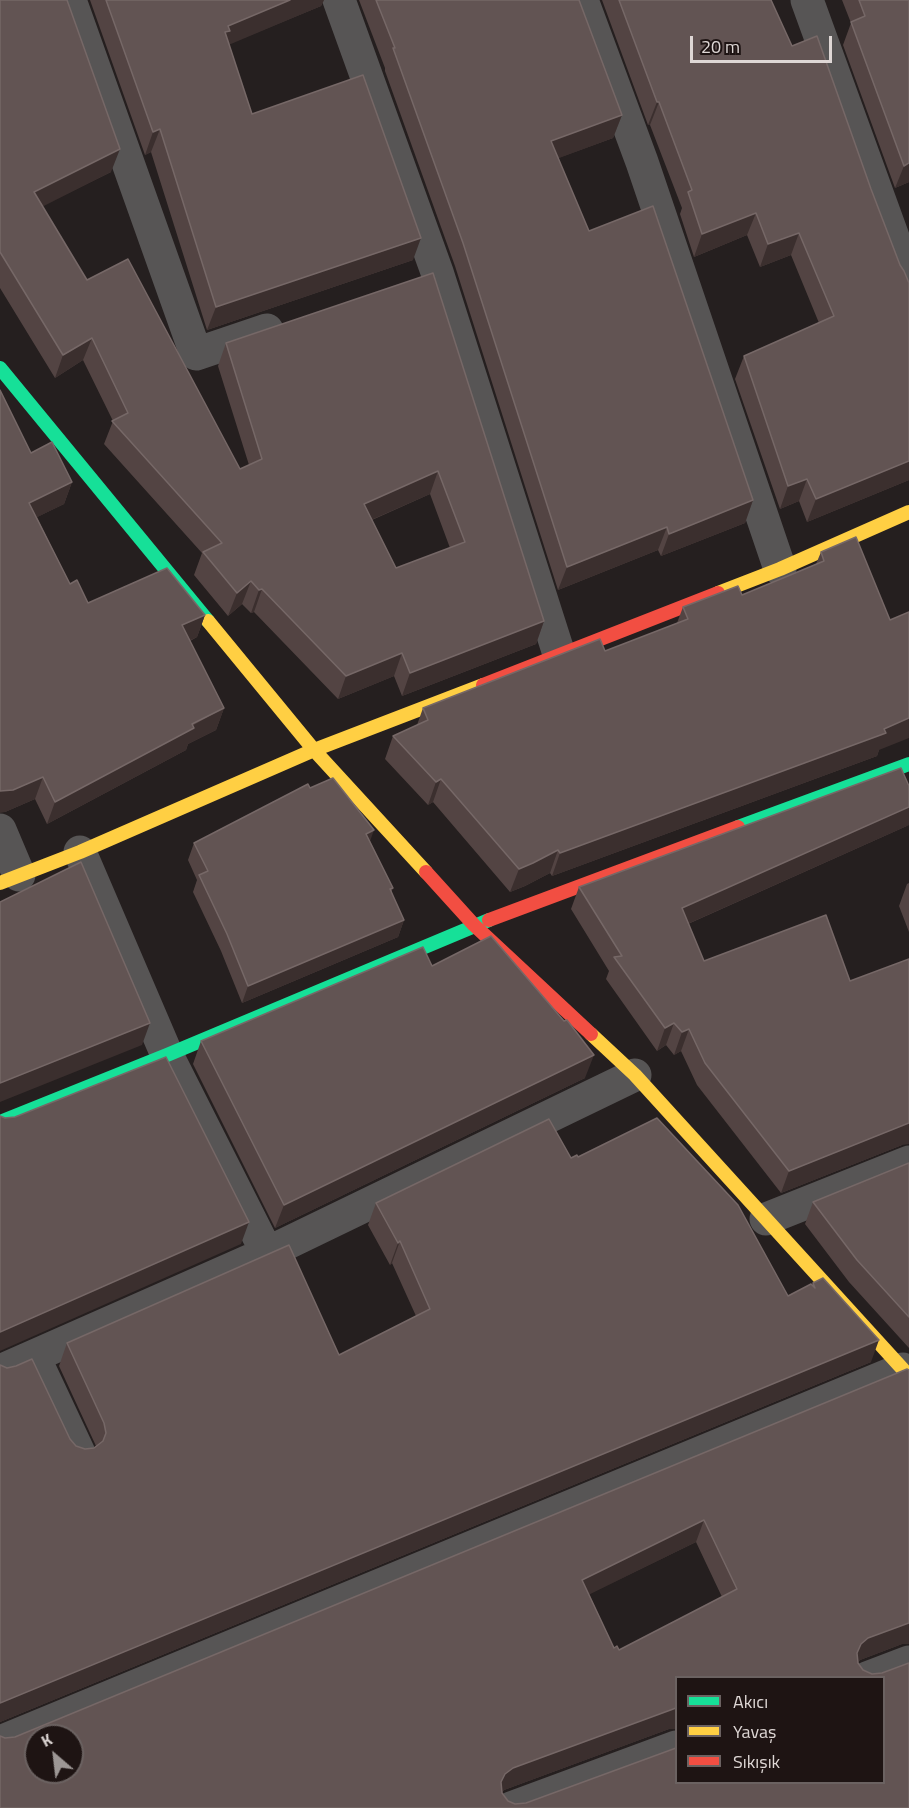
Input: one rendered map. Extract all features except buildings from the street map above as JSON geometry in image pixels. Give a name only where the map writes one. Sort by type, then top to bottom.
[{"type":"street","points":[[70,0],[196,354],[295,321]]},
{"type":"street","points":[[339,0],[437,272],[559,654]]},
{"type":"street","points":[[582,0],[642,162],[780,568]]},
{"type":"street","points":[[807,0],[906,262]]},
{"type":"street","points":[[404,283],[437,272]]},
{"type":"street","points":[[0,368],[314,750],[474,925],[635,1075],[906,1373],[0,1742]]},
{"type":"street","points":[[0,830],[10,879],[80,852],[314,750],[780,568],[909,512]]},
{"type":"street","points":[[0,1122],[167,1055],[474,925],[909,764]]},
{"type":"street","points":[[80,852],[167,1055],[267,1253]]},
{"type":"street","points":[[0,1371],[267,1253],[635,1075]]},
{"type":"street","points":[[766,1219],[909,1162]]},
{"type":"street","points":[[34,1357],[79,1453]]},
{"type":"street","points":[[870,1676],[909,1662]]},
{"type":"street","points":[[511,1808],[675,1747]]},
{"type":"traffic: fast","points":[[0,368],[208,621]]},
{"type":"traffic: fast","points":[[738,827],[909,764]]},
{"type":"traffic: fast","points":[[0,1122],[167,1055],[489,920]]},
{"type":"traffic: slow","points":[[718,593],[780,569],[909,512]]},
{"type":"traffic: slow","points":[[208,621],[314,750],[426,872]]},
{"type":"traffic: slow","points":[[0,883],[80,852],[314,750],[483,685]]},
{"type":"traffic: slow","points":[[591,1034],[635,1075],[909,1376]]},
{"type":"traffic: jam","points":[[483,685],[718,593]]},
{"type":"traffic: jam","points":[[489,920],[738,827]]},
{"type":"traffic: jam","points":[[426,872],[474,925],[591,1034]]}]
